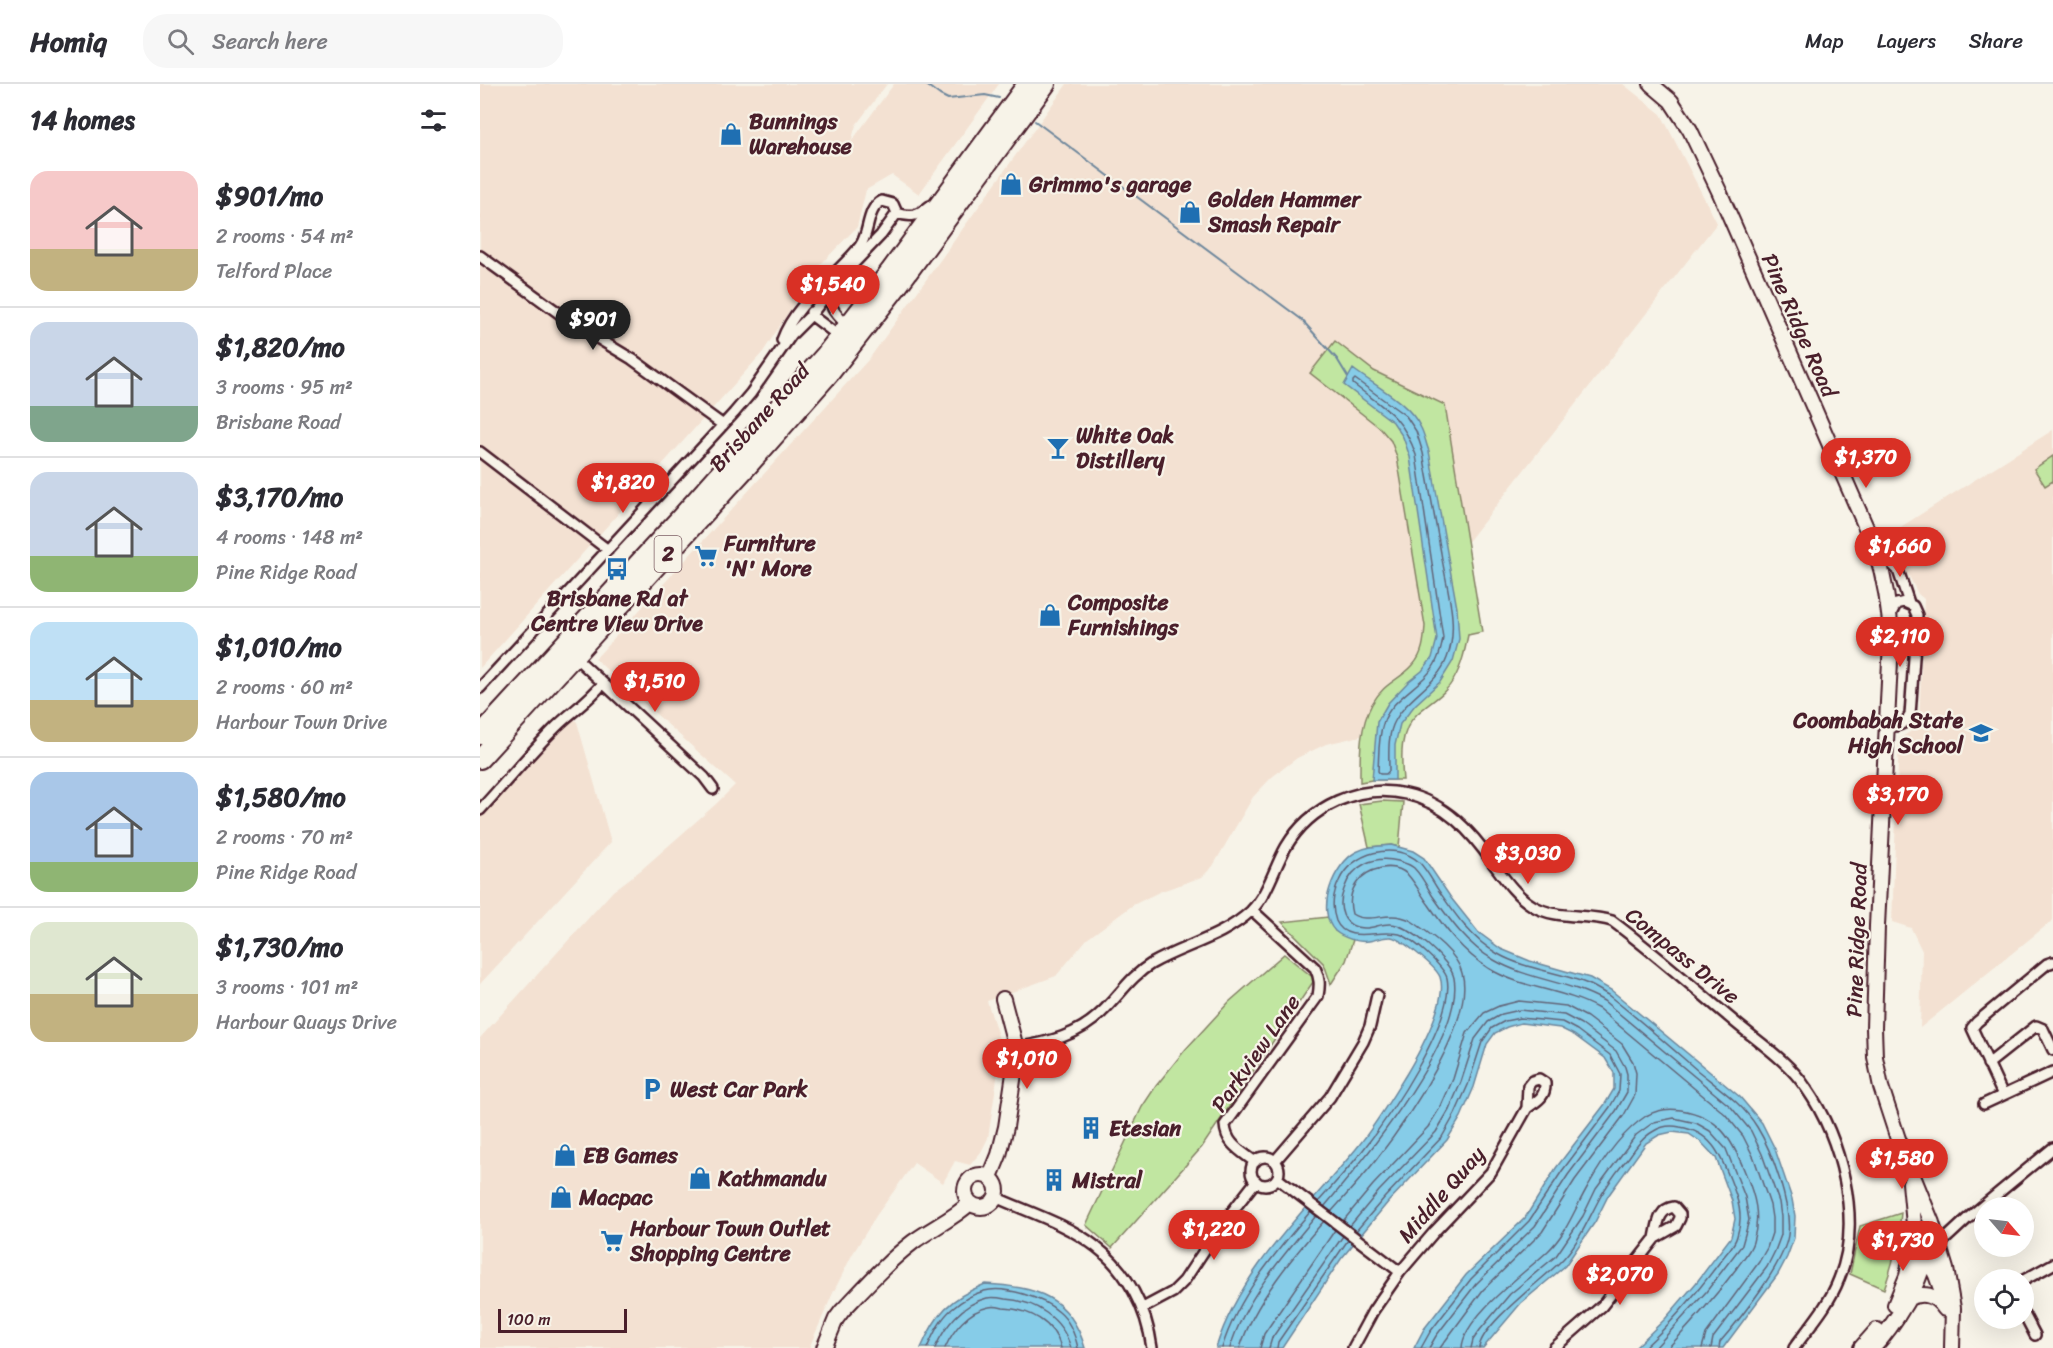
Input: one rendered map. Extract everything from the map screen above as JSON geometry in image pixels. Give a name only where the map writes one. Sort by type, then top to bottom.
[{"type":"highway","name":"Brisbane Road","points":[[480,759],[792,418],[950,190],[1027,84]]},
{"type":"highway","name":"Brisbane Road","points":[[480,735],[732,460],[898,286],[1046,84]]},
{"type":"street","name":"Pine Ridge Road","points":[[1651,84],[1671,101],[1690,130],[1724,201],[1882,568],[1890,616],[1874,1042],[1881,1087],[1908,1166],[1939,1245],[1952,1298],[1953,1341]]},
{"type":"street","points":[[779,351],[783,336],[813,295],[860,246],[872,212],[878,203],[882,201],[893,204],[897,213],[909,217],[915,216],[950,190]]},
{"type":"street","points":[[779,351],[837,281],[893,221],[897,213]]},
{"type":"street","points":[[480,256],[574,324],[632,358],[723,425]]},
{"type":"street","points":[[848,271],[832,293],[830,302],[850,336]]},
{"type":"street","points":[[811,315],[813,295]]},
{"type":"street","points":[[811,315],[850,336]]},
{"type":"street","name":"Brisbane Road","points":[[480,688],[723,425],[751,393],[779,351]]},
{"type":"street","points":[[480,453],[608,550]]},
{"type":"street","points":[[1875,548],[1898,570],[1909,603],[1917,615],[1910,715],[1904,723],[1887,727]]},
{"type":"street","points":[[1890,616],[1896,604],[1909,603]]},
{"type":"street","points":[[574,656],[704,777],[713,789]]},
{"type":"street","points":[[480,810],[549,734],[588,700],[603,682]]},
{"type":"street","name":"Compass Drive","points":[[1016,1048],[1067,1036],[1086,1026],[1103,1012],[1127,984],[1149,966],[1176,951],[1218,934],[1252,910],[1267,887],[1296,831],[1310,817],[1330,804],[1362,793],[1386,791],[1406,794],[1431,802],[1472,834],[1518,894],[1533,906],[1552,914],[1598,916],[1612,921],[1794,1073],[1806,1088],[1820,1112],[1840,1161],[1847,1189],[1849,1220],[1847,1252],[1839,1278],[1829,1299],[1794,1348]]},
{"type":"street","name":"Parkview Lane","points":[[1252,910],[1315,968],[1320,985],[1318,996],[1225,1125],[1230,1143],[1255,1162]]},
{"type":"street","points":[[2003,1095],[1972,1032],[1973,1025],[2047,964],[2053,962]]},
{"type":"street","points":[[1275,1161],[1330,1097],[1363,1042],[1370,1026],[1377,995]]},
{"type":"street","points":[[990,1177],[999,1155],[1006,1126],[1016,1048],[1003,999]]},
{"type":"street","points":[[1988,1064],[2036,1026],[2043,1029],[2053,1050]]},
{"type":"street","points":[[1984,1104],[2053,1072]]},
{"type":"street","name":"Middle Quay","points":[[1353,1348],[1373,1311],[1400,1272],[1491,1172],[1527,1108]]},
{"type":"street","points":[[1907,1276],[1925,1256],[1967,1219],[2053,1148]]},
{"type":"street","points":[[1265,1157],[1275,1161],[1279,1168],[1277,1178],[1268,1184],[1256,1181],[1252,1171],[1255,1162],[1265,1157]]},
{"type":"street","name":"Pine Ridge Road","points":[[1908,1166],[1915,1235],[1941,1286],[1953,1341]]},
{"type":"street","points":[[978,1175],[990,1177],[996,1186],[995,1197],[987,1206],[982,1207],[970,1203],[966,1196],[968,1182],[978,1175]]},
{"type":"street","name":"Middle Quay","points":[[1277,1178],[1400,1272]]},
{"type":"street","points":[[1143,1308],[1173,1292],[1184,1281],[1217,1231],[1256,1181]]},
{"type":"street","points":[[995,1197],[1074,1232],[1095,1246],[1111,1261],[1129,1284],[1143,1308],[1152,1348]]},
{"type":"street","points":[[824,1348],[836,1319],[842,1311],[896,1256],[915,1241],[956,1216],[970,1203]]},
{"type":"street","points":[[1873,1348],[1888,1331],[1908,1298],[1925,1256],[1924,1204]]},
{"type":"street","points":[[1861,1348],[1888,1317],[1898,1299],[1907,1276],[1915,1235]]},
{"type":"street","points":[[1554,1348],[1602,1306],[1655,1238]]},
{"type":"street","points":[[2034,1274],[2053,1264]]},
{"type":"street","points":[[1908,1298],[1923,1294],[1932,1296],[1941,1302],[1947,1313]]},
{"type":"street","points":[[2032,1329],[2035,1335]]},
{"type":"shaded area","points":[[480,84],[887,84],[856,125],[851,142],[894,84],[999,84],[919,194],[892,175],[866,190],[857,227],[816,269],[763,352],[480,668]]},
{"type":"shaded area","points":[[1067,84],[1623,84],[1661,114],[1717,223],[1467,543],[1445,405],[1374,371],[1335,341],[1310,373],[1380,428],[1391,441],[1397,457],[1425,626],[1423,647],[1413,666],[1386,685],[1363,726],[1361,736],[1326,744],[1297,758],[1272,777],[1253,797],[1213,866],[1202,877],[1159,892],[1133,905],[1087,939],[1056,976],[987,1001],[999,1039],[1000,1059],[988,1138],[981,1152],[970,1165],[955,1161],[943,1183],[914,1163],[876,1216],[852,1255],[809,1348],[480,1348],[480,1038],[613,891],[641,870],[735,785],[595,659],[869,359]]},
{"type":"shaded area","name":"Coombabah State High School","points":[[2053,430],[2053,920],[1920,1028],[1922,951],[1911,928],[1892,922],[1899,739],[1919,726],[1924,599],[1918,594],[1899,556],[1885,537]]},
{"type":"shaded area","points":[[565,710],[577,722],[611,842],[480,984],[480,803]]},
{"type":"green space","points":[[1335,341],[1374,371],[1445,405],[1482,632],[1468,635],[1461,663],[1450,685],[1417,714],[1407,728],[1402,745],[1403,780],[1360,782],[1362,732],[1368,713],[1377,697],[1408,670],[1419,656],[1425,626],[1397,457],[1391,441],[1380,428],[1310,373]]},
{"type":"green space","points":[[2053,456],[2053,481],[2045,486],[2034,469]]},
{"type":"green space","points":[[1382,801],[1403,802],[1399,847],[1391,845],[1369,847],[1359,804]]},
{"type":"green space","points":[[1328,917],[1335,931],[1353,940],[1346,961],[1331,984],[1324,964],[1282,922]]},
{"type":"green space","points":[[1284,954],[1315,979],[1202,1147],[1112,1248],[1086,1225],[1142,1107],[1185,1050],[1229,1002]]},
{"type":"green space","points":[[1901,1213],[1895,1252],[1884,1289],[1850,1274],[1860,1226]]},
{"type":"water","points":[[1353,369],[1400,402],[1416,419],[1422,431],[1429,451],[1457,608],[1459,639],[1453,661],[1440,682],[1415,705],[1400,724],[1395,745],[1395,780],[1372,780],[1377,722],[1388,703],[1422,671],[1432,658],[1437,639],[1410,457],[1403,437],[1393,422],[1344,385]]},
{"type":"water","points":[[1391,845],[1413,851],[1424,858],[1478,932],[1501,949],[1530,961],[1590,978],[1611,990],[1740,1097],[1762,1123],[1775,1149],[1792,1199],[1795,1216],[1794,1238],[1778,1274],[1723,1348],[1635,1348],[1665,1319],[1696,1283],[1731,1237],[1735,1219],[1732,1201],[1716,1158],[1701,1142],[1689,1134],[1672,1132],[1659,1135],[1646,1143],[1608,1196],[1595,1222],[1565,1266],[1521,1303],[1483,1348],[1414,1348],[1424,1329],[1466,1275],[1525,1218],[1556,1168],[1614,1089],[1614,1073],[1605,1058],[1574,1035],[1560,1028],[1521,1023],[1495,1033],[1487,1044],[1474,1087],[1461,1117],[1447,1140],[1389,1201],[1341,1259],[1282,1348],[1216,1348],[1227,1320],[1257,1267],[1370,1131],[1416,1056],[1436,1013],[1441,990],[1440,977],[1418,954],[1391,937],[1365,941],[1347,938],[1338,934],[1329,922],[1327,900],[1334,877],[1341,866],[1360,850]]},
{"type":"water","points":[[985,1284],[1020,1288],[1048,1297],[1070,1316],[1085,1348],[921,1348],[939,1316],[953,1301]]},
{"type":"waterway","points":[[925,84],[948,99],[985,95],[999,98]]},
{"type":"waterway","points":[[1035,121],[1301,319],[1337,359],[1348,377]]},
{"type":"place","name":"Bunnings Warehouse","points":[[731,134]]},
{"type":"place","name":"Grimmo's garage","points":[[1011,184]]},
{"type":"place","name":"Golden Hammer Smash Repair","points":[[1190,212]]},
{"type":"place","name":"White Oak Distillery","points":[[1058,448]]},
{"type":"place","name":"Furniture 'N' More","points":[[706,556]]},
{"type":"place","name":"Brisbane Rd at Centre View Drive","points":[[617,569]]},
{"type":"place","name":"Composite Furnishings","points":[[1050,615]]},
{"type":"place","name":"Coombabah State High School","points":[[1981,733]]},
{"type":"place","name":"West Car Park","points":[[652,1089]]},
{"type":"place","name":"Etesian","points":[[1091,1128]]},
{"type":"place","name":"EB Games","points":[[565,1155]]},
{"type":"place","name":"Kathmandu","points":[[700,1178]]},
{"type":"place","name":"Mistral","points":[[1054,1180]]},
{"type":"place","name":"Macpac","points":[[561,1197]]},
{"type":"place","name":"Harbour Town Outlet Shopping Centre","points":[[612,1241]]}]
